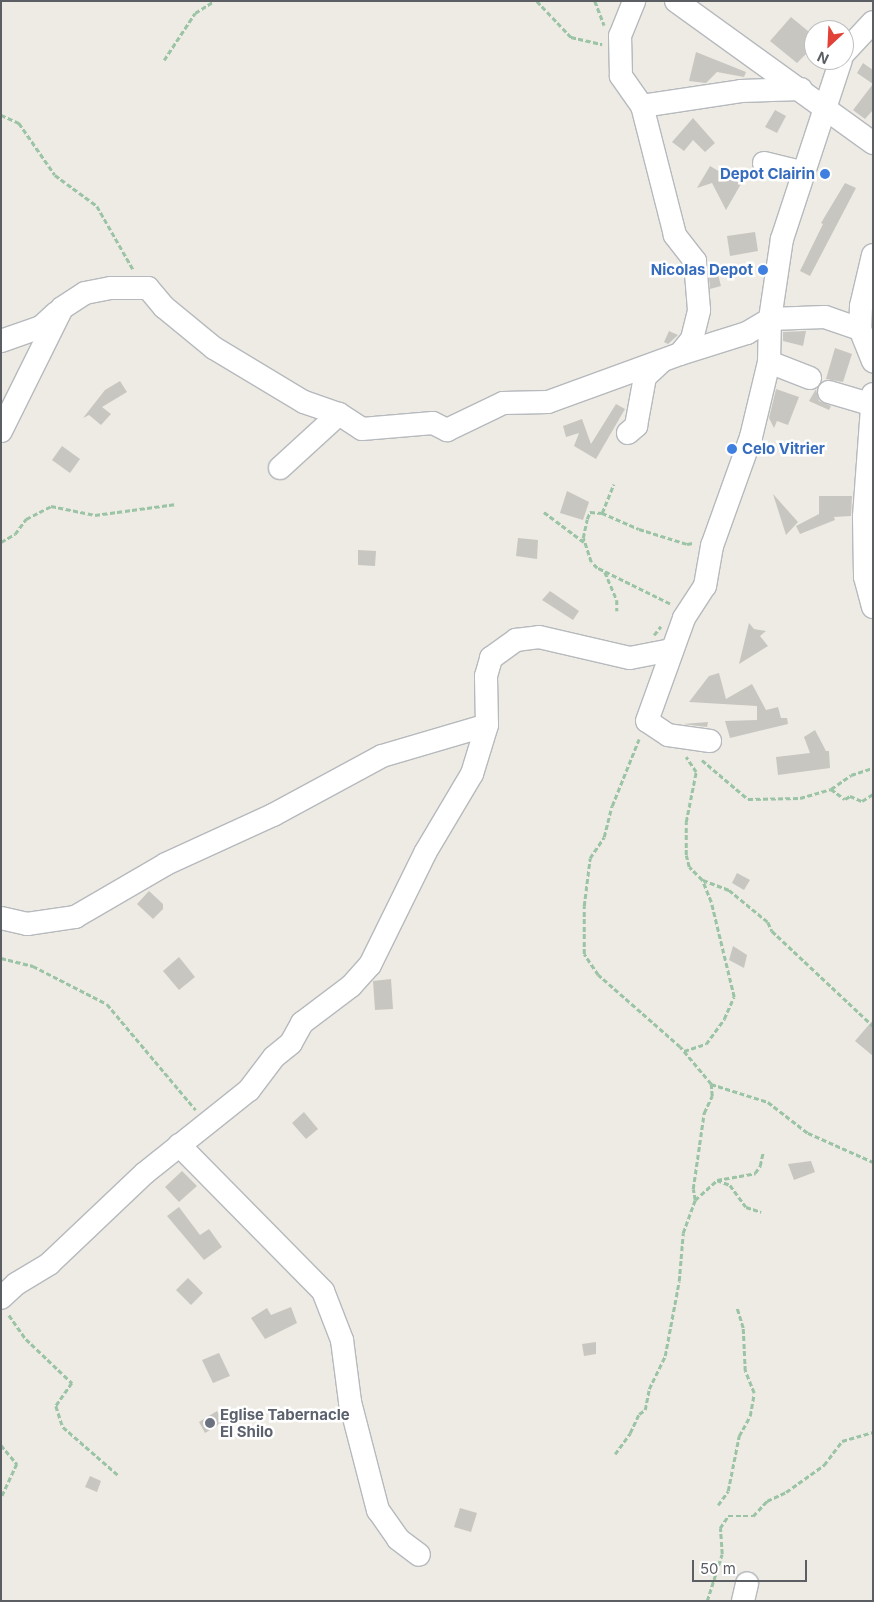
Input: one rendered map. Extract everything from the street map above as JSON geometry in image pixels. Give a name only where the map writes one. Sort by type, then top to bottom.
[{"type":"street","points":[[628,433],[636,426],[645,377],[692,339],[699,310],[695,261],[675,235],[642,106],[621,76],[620,36],[634,1]]},
{"type":"street","points":[[689,5],[873,143]]},
{"type":"street","points":[[854,42],[873,22]]},
{"type":"street","points":[[710,741],[670,735],[647,721],[671,650],[687,613],[705,586],[712,546],[751,437],[769,362],[770,319],[782,239],[838,70]]},
{"type":"street","points":[[642,106],[741,91],[801,89]]},
{"type":"street","points":[[764,163],[805,173]]},
{"type":"street","points":[[873,255],[861,306],[860,329],[873,362]]},
{"type":"street","points":[[1,341],[41,327],[62,308],[85,293],[111,288],[148,288],[164,308],[214,348],[304,402],[339,414],[362,429],[433,423],[447,430],[504,403],[548,402],[612,376],[747,333],[770,319],[825,317],[860,329]]},
{"type":"street","points":[[1,431],[62,308]]},
{"type":"street","points":[[769,362],[810,378]]},
{"type":"street","points":[[829,392],[873,405]]},
{"type":"street","points":[[873,394],[864,517],[865,577],[873,607]]},
{"type":"street","points":[[280,468],[339,414]]},
{"type":"street","points":[[3,1304],[16,1284],[49,1264],[138,1179],[249,1090],[274,1057],[290,1043],[302,1023],[351,986],[370,965],[425,853],[472,774],[487,725],[486,676],[491,658],[516,640],[539,638],[563,641],[630,658],[671,650]]},
{"type":"street","points":[[1,918],[27,924],[75,916],[166,864],[273,815],[382,756],[487,725]]},
{"type":"street","points":[[179,1146],[323,1291],[342,1340],[350,1402],[378,1510],[398,1539],[419,1555]]},
{"type":"path","points":[[164,60],[195,13],[214,1]]},
{"type":"path","points":[[537,1],[571,36],[589,43],[605,44],[620,36]]},
{"type":"path","points":[[1,116],[19,123],[55,175],[96,206],[109,233],[148,288]]},
{"type":"path","points":[[602,513],[614,484]]},
{"type":"path","points":[[1,542],[15,534],[26,519],[51,506],[95,515],[176,504]]},
{"type":"path","points":[[544,512],[585,543]]},
{"type":"path","points":[[687,613],[604,571],[591,562],[585,543],[584,529],[590,512],[602,513],[687,544],[712,546]]},
{"type":"path","points":[[604,571],[617,600],[617,611]]},
{"type":"path","points":[[647,721],[618,790],[604,838],[590,858],[584,906],[584,954],[598,975],[684,1051],[710,1084],[712,1096],[704,1114],[693,1189],[695,1200]]},
{"type":"path","points":[[670,735],[673,746],[705,762],[748,799],[800,798],[831,789],[851,775],[873,768]]},
{"type":"path","points":[[684,1051],[706,1044],[724,1020],[734,997],[716,916],[702,880],[689,867],[686,856],[686,822],[696,772],[690,760]]},
{"type":"path","points":[[831,789],[845,799],[850,796],[862,800],[873,794]]},
{"type":"path","points":[[702,880],[728,890],[768,922],[772,931],[873,1026]]},
{"type":"path","points":[[1,958],[33,966],[107,1004],[208,1124]]},
{"type":"path","points":[[710,1084],[768,1102],[808,1134],[873,1162]]},
{"type":"path","points":[[615,1454],[630,1433],[639,1414],[645,1410],[649,1389],[665,1356],[680,1281],[683,1233],[695,1200],[717,1180],[755,1173],[760,1166],[763,1152]]},
{"type":"path","points":[[717,1180],[730,1185],[746,1207],[761,1212]]},
{"type":"path","points":[[3,1304],[26,1339],[72,1383],[56,1406],[63,1427],[118,1475]]},
{"type":"path","points":[[718,1505],[729,1486],[739,1436],[750,1416],[754,1393],[745,1371],[743,1328],[737,1308]]},
{"type":"path","points":[[707,1601],[722,1554],[720,1528],[728,1516],[753,1516],[767,1501],[786,1492],[824,1465],[842,1441],[873,1432]]},
{"type":"path","points":[[1,1445],[17,1464],[1,1499]]},
{"type":"building","points":[[791,17],[804,28],[804,56],[797,63],[770,41]]},
{"type":"building","points":[[696,52],[746,72],[744,77],[717,72],[706,83],[689,81]]},
{"type":"building","points":[[863,63],[873,70],[873,84],[857,73]]},
{"type":"building","points":[[873,84],[873,110],[865,119],[853,110]]},
{"type":"building","points":[[775,110],[786,116],[777,133],[765,127]]},
{"type":"building","points":[[693,118],[715,143],[705,152],[693,140],[684,151],[672,142]]},
{"type":"building","points":[[710,166],[741,184],[726,210],[712,183],[697,188]]},
{"type":"building","points":[[845,183],[856,188],[810,276],[800,271],[823,224],[821,223]]},
{"type":"building","points":[[755,232],[758,251],[730,256],[727,236]]},
{"type":"building","points":[[715,263],[721,286],[710,289],[708,264]]},
{"type":"building","points":[[669,331],[678,335],[668,344],[664,342]]},
{"type":"building","points":[[806,331],[803,346],[783,341],[783,332]]},
{"type":"building","points":[[835,348],[852,354],[843,382],[826,379]]},
{"type":"building","points":[[120,381],[127,392],[102,407],[111,414],[101,425],[89,415],[83,418],[105,390]]},
{"type":"building","points":[[776,389],[799,397],[788,425],[777,421],[774,428],[769,418]]},
{"type":"building","points":[[816,389],[819,401],[831,406],[829,410],[809,401]]},
{"type":"building","points":[[616,404],[625,409],[596,459],[574,446],[579,433],[566,437],[563,426],[582,419],[591,444]]},
{"type":"building","points":[[62,446],[80,459],[70,473],[52,460]]},
{"type":"building","points":[[567,491],[589,502],[583,520],[560,513]]},
{"type":"building","points":[[773,494],[798,522],[786,535]]},
{"type":"building","points":[[819,496],[852,496],[851,516],[834,517],[835,520],[800,534],[796,526],[819,514]]},
{"type":"building","points":[[518,538],[538,540],[537,559],[516,556]]},
{"type":"building","points":[[358,550],[376,551],[375,566],[358,565]]},
{"type":"building","points":[[550,591],[579,611],[573,620],[542,600]]},
{"type":"building","points":[[749,623],[754,629],[766,631],[760,636],[768,646],[739,664]]},
{"type":"building","points":[[719,673],[726,699],[752,684],[766,710],[778,707],[781,718],[787,718],[788,724],[730,738],[725,721],[757,720],[757,706],[689,702],[709,676]]},
{"type":"building","points":[[708,722],[707,727],[683,724]]},
{"type":"building","points":[[815,730],[826,751],[829,751],[830,768],[778,775],[776,757],[810,753],[804,737]]},
{"type":"building","points":[[737,873],[750,880],[744,890],[732,883]]},
{"type":"building","points":[[149,891],[163,904],[163,909],[153,919],[137,904]]},
{"type":"building","points":[[733,946],[747,955],[744,968],[729,960]]},
{"type":"building","points":[[179,957],[195,977],[179,990],[163,971]]},
{"type":"building","points":[[391,979],[393,1009],[375,1010],[373,981]]},
{"type":"building","points":[[873,1020],[873,1056],[855,1041]]},
{"type":"building","points":[[304,1112],[318,1129],[306,1139],[292,1123]]},
{"type":"building","points":[[811,1161],[815,1172],[794,1180],[788,1164]]},
{"type":"building","points":[[182,1171],[197,1186],[179,1202],[165,1187]]},
{"type":"building","points":[[179,1207],[200,1235],[209,1229],[222,1247],[204,1260],[167,1216]]},
{"type":"building","points":[[188,1278],[203,1293],[191,1305],[176,1290]]},
{"type":"building","points":[[291,1307],[297,1323],[265,1339],[251,1318],[267,1308],[271,1315]]},
{"type":"building","points":[[596,1342],[596,1354],[584,1356],[582,1344]]},
{"type":"building","points":[[219,1353],[230,1376],[213,1383],[202,1360]]},
{"type":"building","points":[[217,1411],[223,1422],[205,1433],[199,1422]]},
{"type":"building","points":[[90,1476],[101,1481],[97,1492],[85,1487]]},
{"type":"building","points":[[460,1508],[477,1513],[471,1532],[454,1527]]},
{"type":"place","name":"Depot Clairin","points":[[825,174]]},
{"type":"place","name":"Nicolas Depot","points":[[763,270]]},
{"type":"place","name":"Celo Vitrier","points":[[732,449]]},
{"type":"place","name":"Eglise Tabernacle El Shilo","points":[[210,1423]]}]
